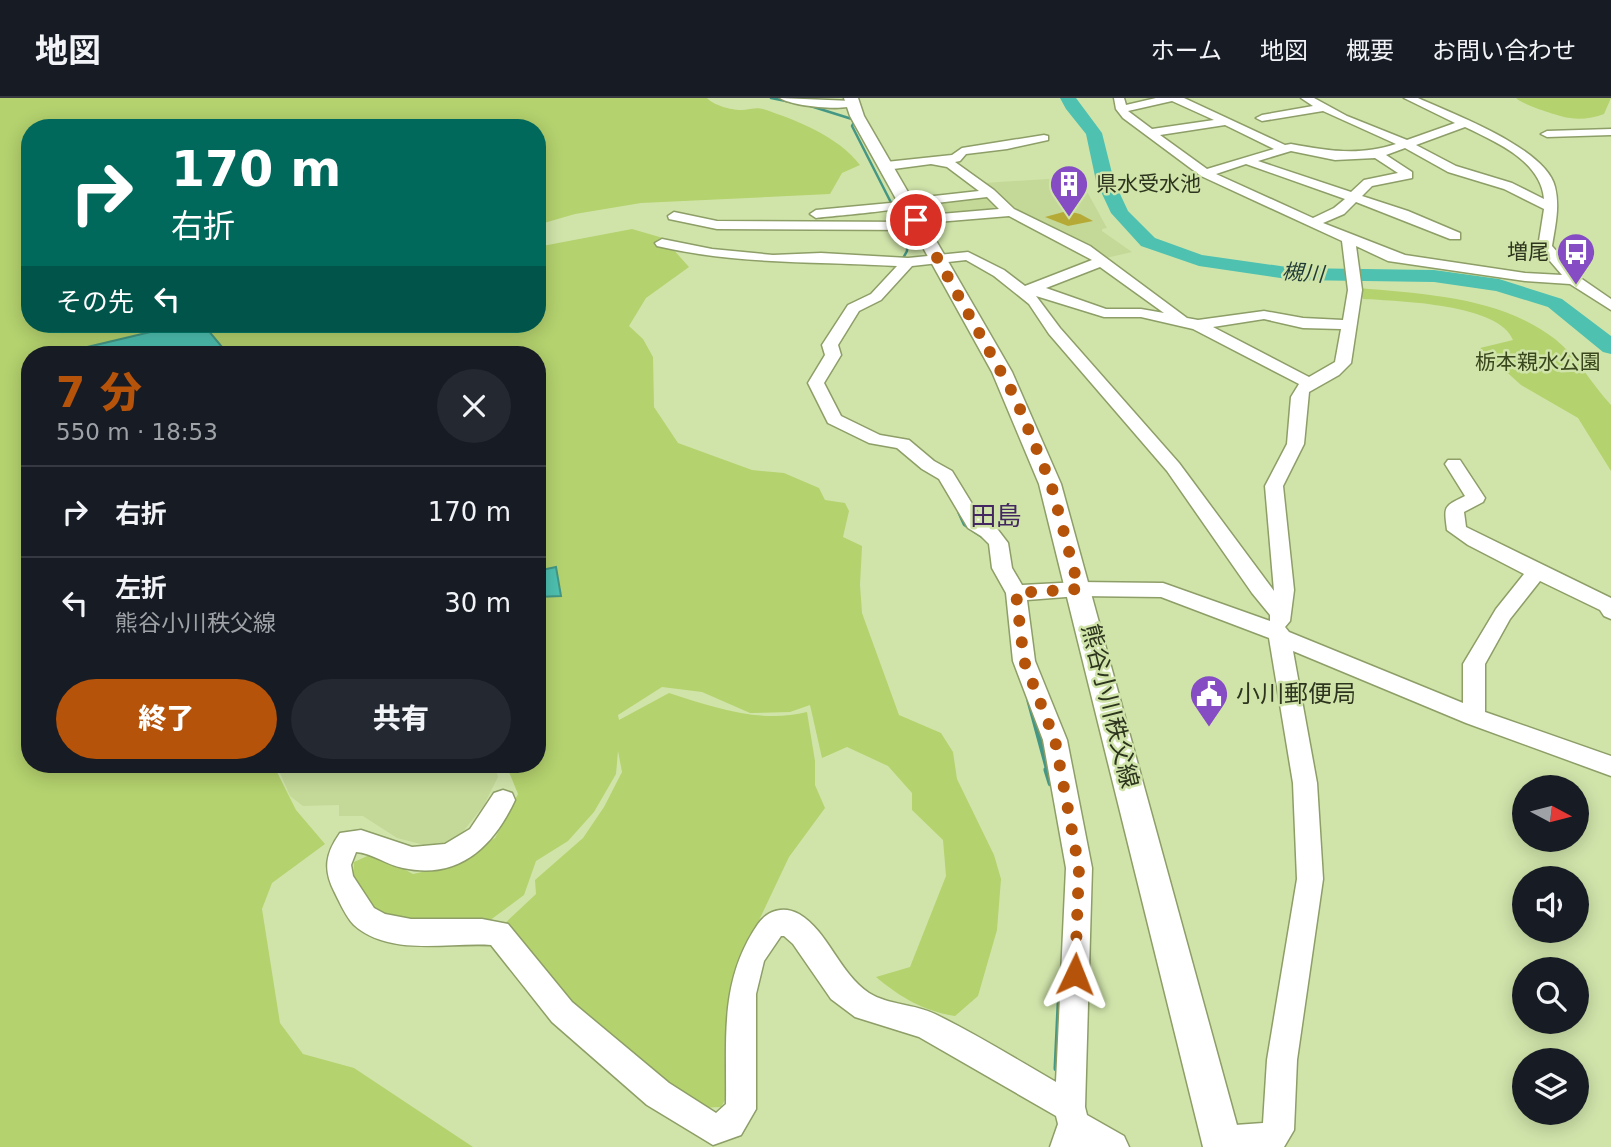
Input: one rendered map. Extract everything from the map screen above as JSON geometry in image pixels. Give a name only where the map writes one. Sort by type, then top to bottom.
[{"type":"main road","name":"熊谷小川秩父線","points":[[852,101],[912,214],[1002,372],[1030,430],[1051,484],[1222,1144]]},
{"type":"street","points":[[785,98],[817,104],[852,101]]},
{"type":"street","points":[[1120,103],[1173,98],[1284,149]]},
{"type":"street","points":[[1306,98],[1404,143],[1452,169],[1508,186],[1551,207]]},
{"type":"street","points":[[1409,98],[1502,141],[1538,167],[1547,179],[1551,207],[1545,247],[1574,281],[1611,306]]},
{"type":"street","points":[[1120,103],[1149,133],[1205,173],[1314,222],[1350,252],[1525,277],[1574,281]]},
{"type":"street","points":[[1262,118],[1323,108]]},
{"type":"street","points":[[1149,133],[1225,122]]},
{"type":"street","points":[[1205,173],[1284,149],[1301,148],[1346,157],[1377,153],[1464,124]]},
{"type":"street","points":[[1547,134],[1611,132]]},
{"type":"street","points":[[886,166],[956,158],[962,151],[1044,138]]},
{"type":"street","points":[[1314,222],[1339,211],[1368,183],[1408,175],[1377,153]]},
{"type":"street","points":[[1246,160],[1269,170],[1421,219],[1455,236]]},
{"type":"street","points":[[930,161],[950,164],[990,193],[1009,212]]},
{"type":"street","points":[[792,224],[793,217],[870,207],[912,214],[990,193]]},
{"type":"street","points":[[674,216],[709,223],[792,224],[912,214],[1009,212],[1038,223],[1102,261],[1191,323],[1286,373],[1288,382],[1305,390]]},
{"type":"street","points":[[687,249],[709,223]]},
{"type":"street","points":[[662,243],[687,249],[773,260],[821,257],[908,262],[968,256],[1026,290],[1085,368],[1173,467],[1259,587],[1280,627]]},
{"type":"street","points":[[1305,390],[1336,372],[1343,363],[1355,290],[1350,252]]},
{"type":"street","points":[[1026,290],[1102,261]]},
{"type":"street","points":[[908,262],[876,297],[853,307],[847,322],[830,345],[833,355],[816,383],[834,419],[875,439],[903,444],[946,475],[975,524],[988,531],[998,543],[1002,568],[1016,593],[1024,661],[1055,740],[1079,868],[1070,1126]]},
{"type":"street","points":[[1026,290],[1045,292],[1104,313],[1131,312],[1170,321],[1191,323],[1264,315],[1303,323],[1348,325]]},
{"type":"street","points":[[1222,1144],[1268,1141],[1278,1130],[1282,1060],[1310,879],[1305,783],[1280,627],[1284,590],[1274,485],[1277,475],[1290,458],[1297,439],[1305,390]]},
{"type":"street","points":[[1454,464],[1476,498],[1454,509],[1457,530],[1536,573],[1608,605],[1611,611]]},
{"type":"street","points":[[1474,718],[1474,664],[1503,614],[1536,573]]},
{"type":"street","points":[[1016,593],[1079,589],[1163,590],[1280,627],[1474,718],[1611,766]]},
{"type":"street","points":[[503,800],[474,842],[453,854],[422,859],[391,853],[364,840],[349,841],[339,855],[339,876],[363,916],[387,928],[437,933],[498,933],[511,945],[562,1012],[658,1094],[713,1129],[730,1124],[741,1109],[742,993],[752,956],[774,923],[790,923],[803,935],[841,989],[865,1007],[925,1024],[1070,1126],[1113,1147]]},
{"type":"shaded area","points":[[1079,177],[1107,228],[1102,231],[1132,252],[1102,259],[1060,231],[1012,211],[984,183]]},
{"type":"shaded area","points":[[986,195],[1003,210],[929,216],[926,203]]},
{"type":"shaded area","points":[[280,773],[497,773],[498,777],[484,805],[462,833],[442,844],[428,846],[397,838],[363,816],[339,816],[339,805],[303,806],[290,796]]},
{"type":"green space","points":[[0,98],[707,98],[727,108],[760,108],[789,118],[828,137],[851,155],[860,165],[842,173],[830,194],[641,203],[575,214],[546,222],[546,119],[21,119],[21,333],[546,333],[546,245],[632,229],[663,238],[689,267],[646,298],[629,326],[643,339],[653,357],[654,407],[678,443],[752,470],[784,473],[819,488],[825,500],[845,503],[849,511],[843,537],[862,546],[862,613],[899,715],[941,733],[953,752],[957,779],[994,855],[1001,879],[997,930],[978,996],[955,1016],[933,1011],[912,1002],[876,977],[910,967],[946,876],[943,840],[912,810],[912,793],[888,766],[847,747],[822,758],[810,705],[790,712],[750,713],[702,692],[662,687],[618,715],[619,720],[669,693],[754,715],[807,712],[815,761],[815,785],[825,808],[789,857],[734,973],[728,1043],[729,1093],[721,1107],[698,1108],[569,1000],[504,924],[536,894],[535,880],[583,838],[604,807],[622,772],[618,751],[616,774],[594,812],[568,841],[536,861],[524,895],[489,921],[397,923],[369,911],[353,882],[354,862],[374,853],[413,874],[439,868],[495,838],[518,794],[509,773],[546,773],[546,346],[21,346],[21,773],[278,773],[296,810],[325,844],[272,883],[262,909],[280,1023],[303,1054],[354,1068],[473,1147],[0,1147]]},
{"type":"green space","points":[[1516,98],[1611,98],[1604,114],[1578,119],[1550,113]]},
{"type":"green space","name":"栃本親水公園","points":[[1359,288],[1436,296],[1487,306],[1534,325],[1555,339],[1571,354],[1611,405],[1611,471],[1578,418],[1521,385],[1480,348],[1513,340],[1504,328],[1489,319],[1446,307],[1363,299]]},
{"type":"water","points":[[146,333],[210,333],[221,346],[92,346]]},
{"type":"water","points":[[556,567],[561,596],[546,597],[546,569]]},
{"type":"building","name":"県水受水池","points":[[1067,211],[1093,221],[1068,226],[1045,217]]},
{"type":"waterway","points":[[771,98],[791,102]]},
{"type":"waterway","name":"槻川","points":[[1068,98],[1071,106],[1094,133],[1105,181],[1120,213],[1148,242],[1199,260],[1294,274],[1434,276],[1499,285],[1555,303],[1611,347]]},
{"type":"waterway","points":[[804,104],[855,120],[852,126],[907,234],[907,251],[901,262]]},
{"type":"waterway","points":[[960,513],[965,524],[984,537]]},
{"type":"waterway","points":[[1029,701],[1048,771]]},
{"type":"waterway","points":[[1047,770],[1051,783]]},
{"type":"waterway","points":[[1057,1068],[1060,1004]]},
{"type":"place","name":"県水受水池","points":[[1069,218]]},
{"type":"place","name":"増尾","points":[[1576,286]]},
{"type":"place","name":"小川郵便局","points":[[1209,728]]},
{"type":"district","name":"田島","points":[[996,516]]},
{"type":"route","points":[[916,220],[1002,372],[1030,430],[1051,484],[1079,589],[1016,593],[1024,661],[1055,740],[1079,868],[1075,974]]}]
